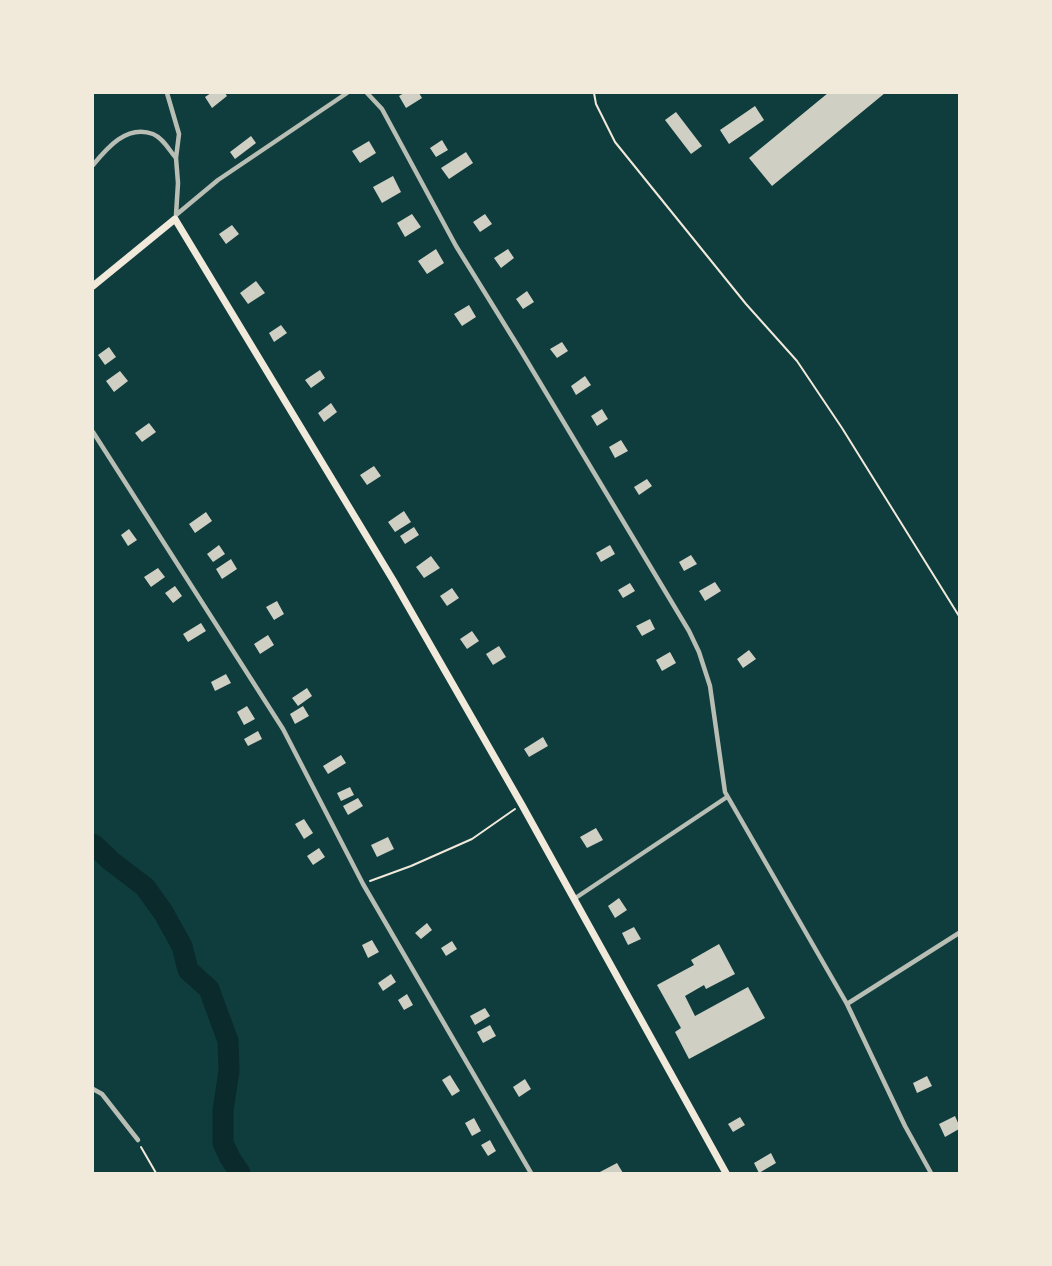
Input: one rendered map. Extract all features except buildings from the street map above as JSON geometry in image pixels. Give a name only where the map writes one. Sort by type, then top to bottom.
[{"type":"main road","points":[[93,286],[176,217],[393,580],[522,805],[726,1173]]},
{"type":"street","points":[[167,93],[179,134],[176,158],[176,217]]},
{"type":"street","points":[[176,217],[219,180],[347,93]]},
{"type":"street","points":[[368,93],[382,109],[456,246],[689,631],[710,686],[727,797],[847,1004],[905,1126],[931,1173]]},
{"type":"street","points":[[93,165],[108,146],[124,135],[140,132],[152,134],[163,141],[176,158]]},
{"type":"street","points":[[93,432],[283,729],[363,884],[531,1173]]},
{"type":"street","points":[[574,899],[727,797]]},
{"type":"street","points":[[847,1004],[959,933]]},
{"type":"street","points":[[93,1089],[102,1094],[138,1140]]},
{"type":"path","points":[[594,93],[596,104],[615,142],[746,304],[797,361],[959,616]]},
{"type":"path","points":[[363,884],[472,839],[522,805]]},
{"type":"path","points":[[138,1140],[156,1173]]},
{"type":"waterway","points":[[93,844],[145,887],[182,946],[188,970],[209,989],[228,1041],[229,1071],[223,1110],[223,1143],[240,1173]]}]
